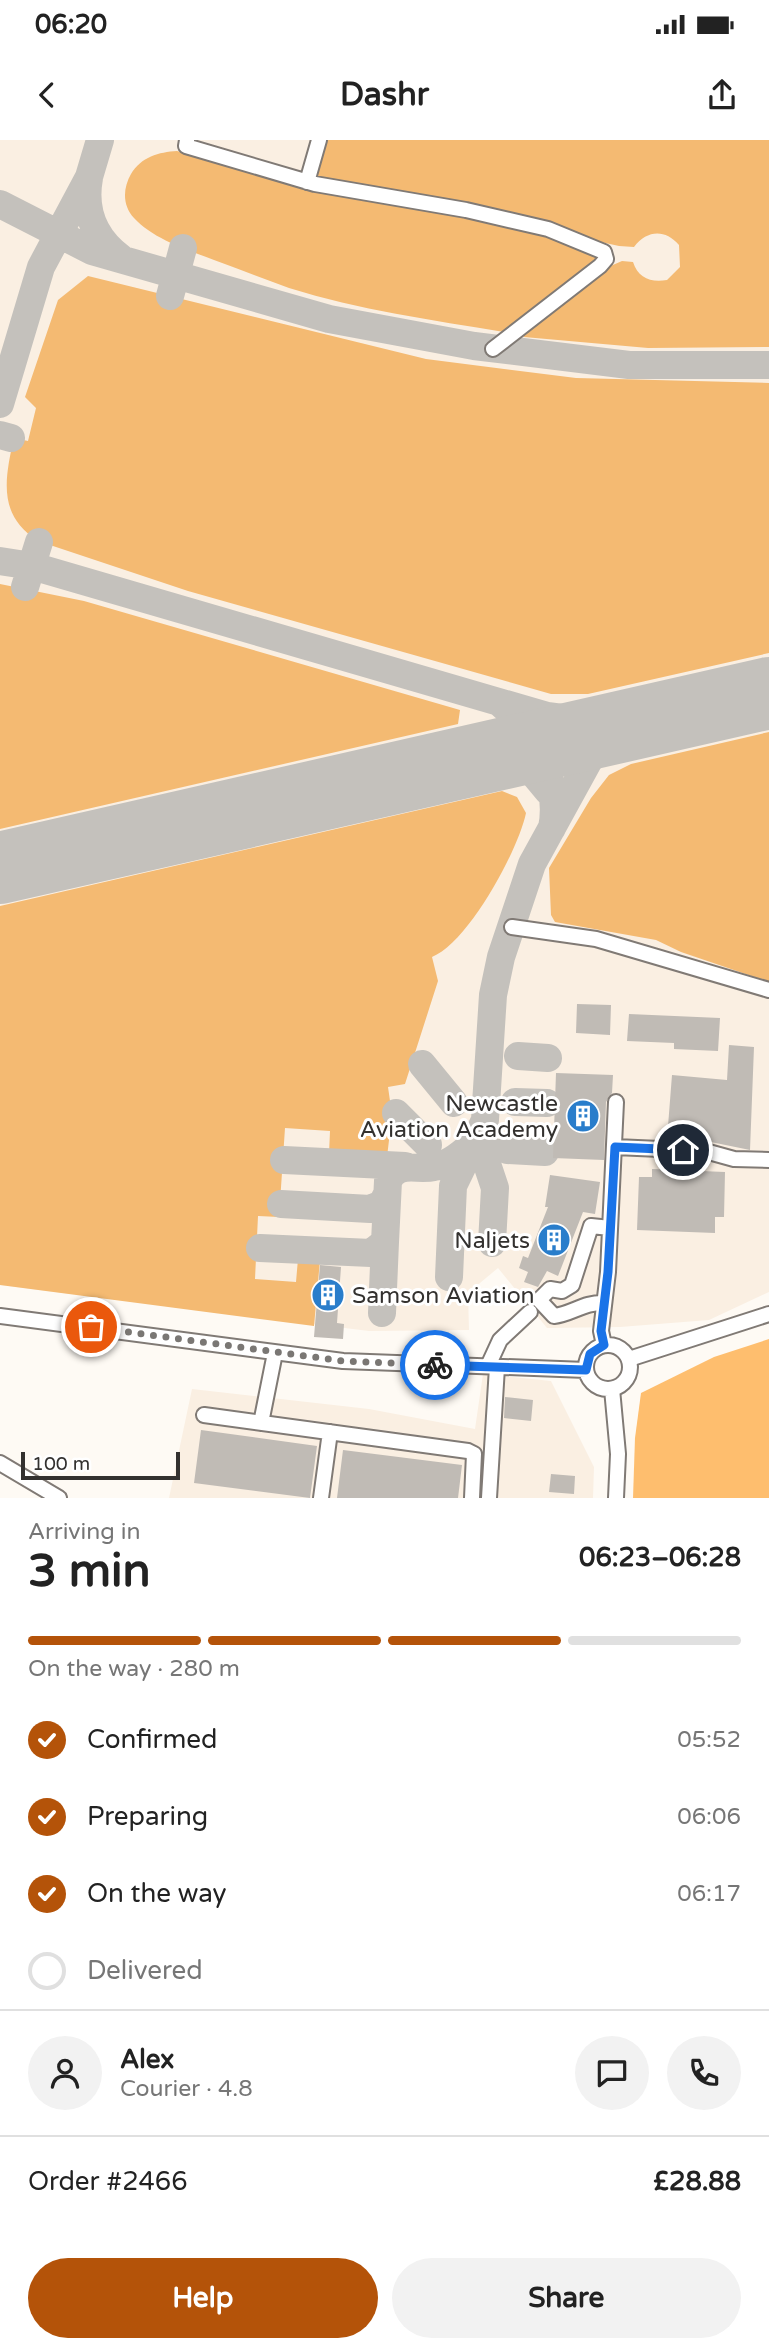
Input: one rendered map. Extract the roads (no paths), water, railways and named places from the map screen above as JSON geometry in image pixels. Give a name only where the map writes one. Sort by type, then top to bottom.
[{"type":"street","points":[[187,140],[186,146],[307,182],[466,210],[548,229],[604,251],[606,259],[600,266],[493,348]]},
{"type":"street","points":[[307,182],[319,140]]},
{"type":"street","points":[[512,927],[596,939],[769,990]]},
{"type":"street","points":[[604,1345],[601,1331],[610,1228],[616,1102]]},
{"type":"street","points":[[615,1147],[705,1151],[734,1159],[769,1160]]},
{"type":"street","points":[[604,1303],[590,1302],[567,1315],[554,1316],[539,1300],[550,1289],[562,1291],[572,1285],[591,1226],[610,1228]]},
{"type":"street","points":[[489,1498],[492,1366],[500,1340],[530,1312]]},
{"type":"street","points":[[629,1359],[769,1314]]},
{"type":"street","points":[[0,1316],[343,1361],[586,1370]]},
{"type":"street","points":[[604,1345],[619,1347],[629,1359],[629,1374],[620,1386],[612,1389],[595,1385],[586,1370],[590,1354],[604,1345]]},
{"type":"street","points":[[261,1423],[275,1353]]},
{"type":"street","points":[[612,1389],[618,1454],[616,1498]]},
{"type":"street","points":[[204,1415],[468,1451],[474,1454],[472,1498]]},
{"type":"street","points":[[321,1498],[330,1432]]},
{"type":"street","points":[[0,1463],[59,1498]]},
{"type":"place","name":"Newcastle Aviation Academy","points":[[583,1116]]},
{"type":"place","name":"Naljets","points":[[554,1240]]},
{"type":"place","name":"Samson Aviation","points":[[328,1295]]}]
